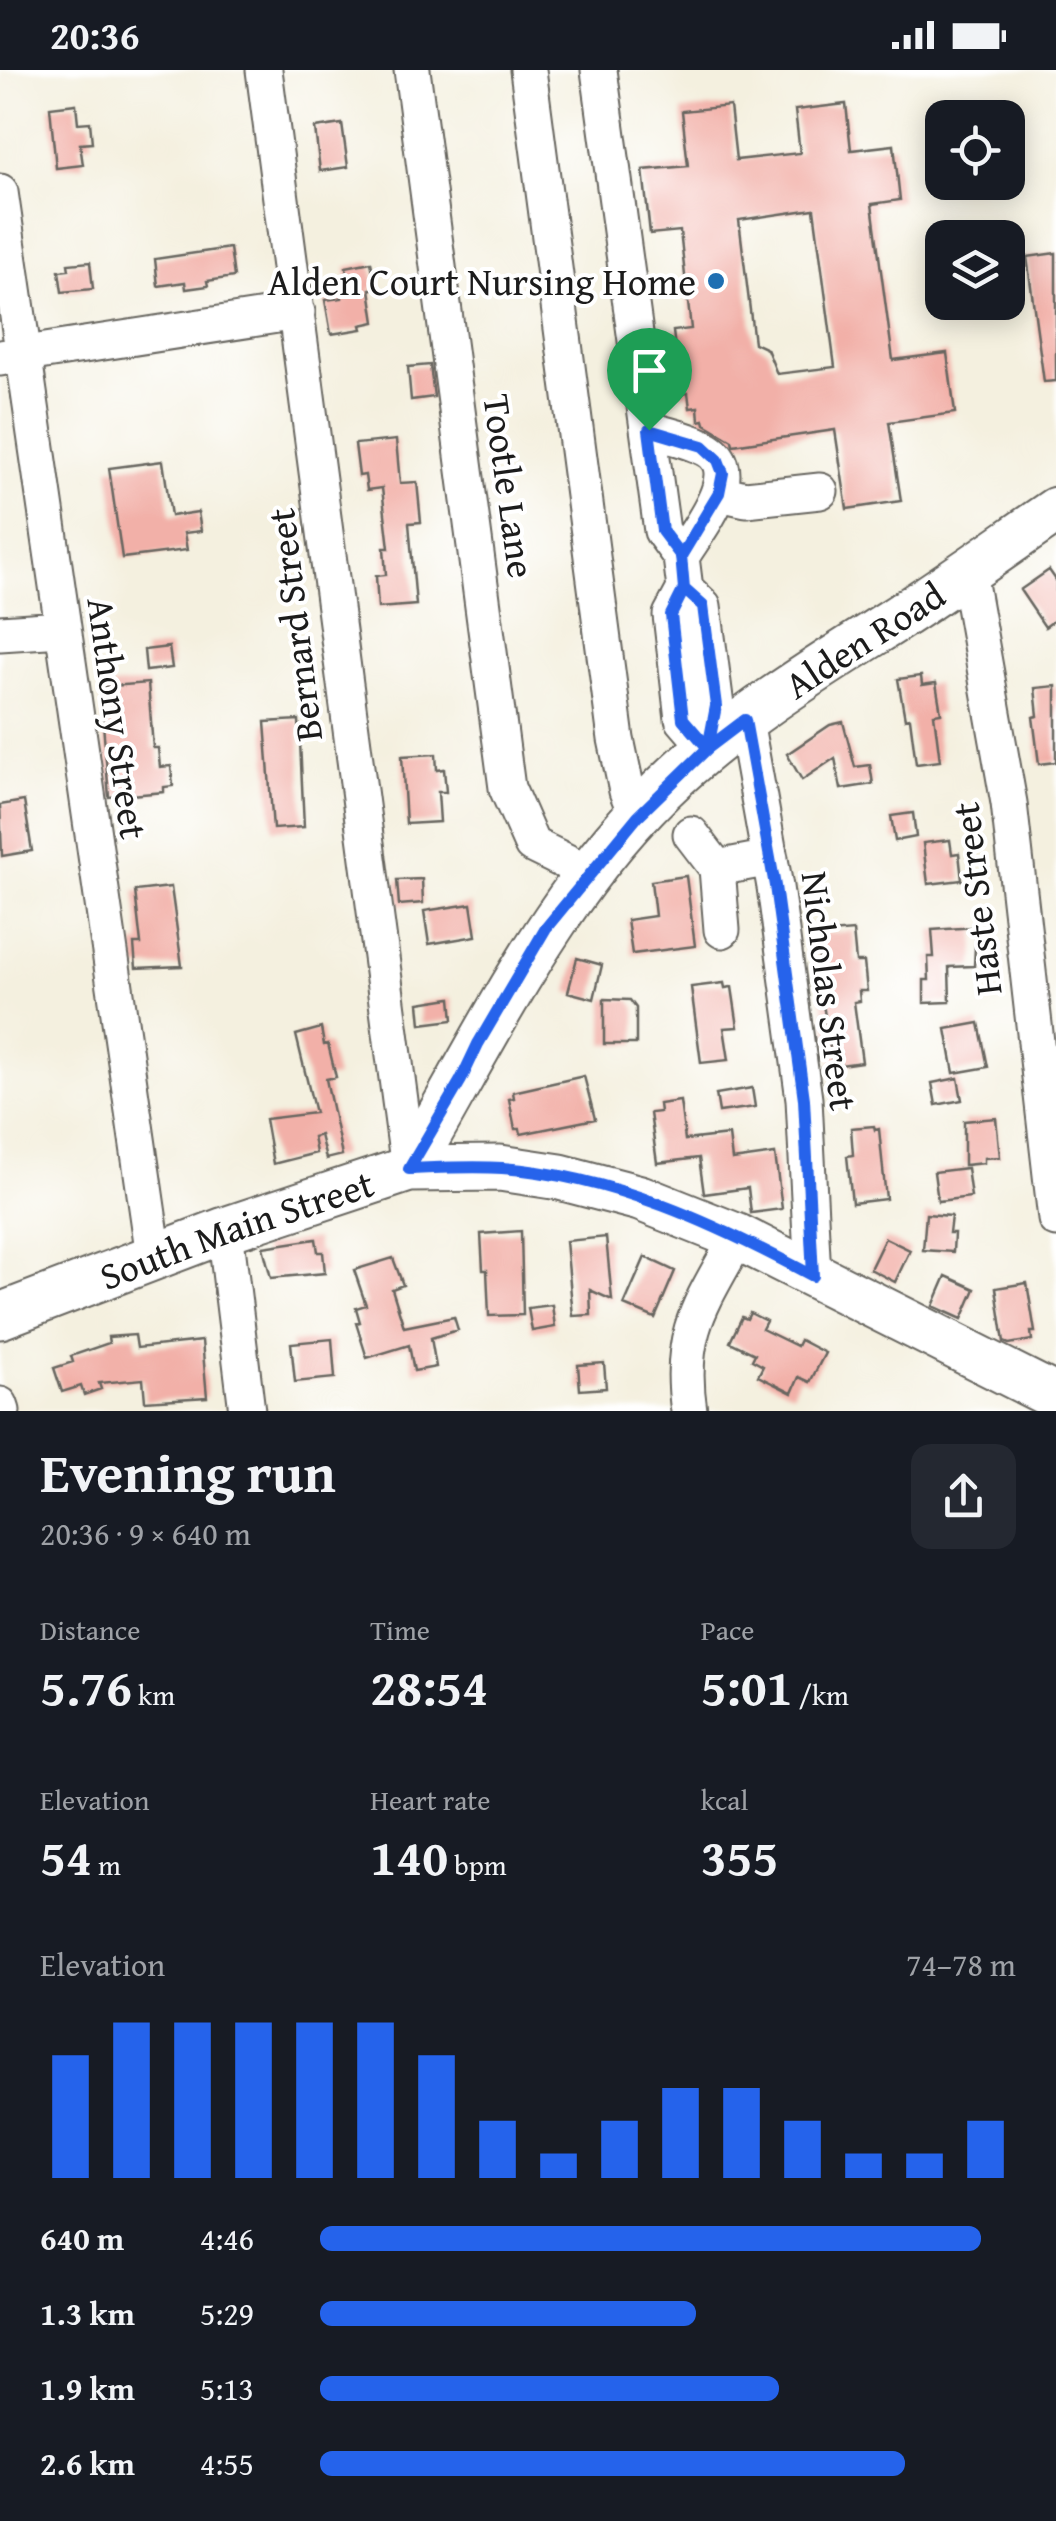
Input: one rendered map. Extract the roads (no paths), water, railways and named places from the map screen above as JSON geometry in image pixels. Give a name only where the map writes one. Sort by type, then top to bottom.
[{"type":"main road","name":"Alden Road","points":[[409,1169],[527,959],[589,873],[638,816],[708,748],[745,720],[1056,510]]},
{"type":"main road","name":"South Main Street","points":[[0,1316],[225,1230],[409,1169],[470,1167],[541,1173],[640,1198],[738,1237],[1056,1398]]},
{"type":"street","name":"Bernard Street","points":[[264,70],[409,1169]]},
{"type":"street","name":"Tootle Lane","points":[[412,70],[507,788],[532,845],[589,873]]},
{"type":"street","points":[[528,70],[616,739],[627,790],[638,816]]},
{"type":"street","points":[[599,70],[662,531],[703,606],[716,706],[708,748]]},
{"type":"street","name":"Anthony Street","points":[[0,192],[12,356],[62,629],[154,1256]]},
{"type":"street","points":[[12,356],[297,312]]},
{"type":"street","points":[[649,430],[709,450],[723,473],[719,493],[683,573]]},
{"type":"street","points":[[719,493],[746,500],[820,491]]},
{"type":"street","name":"Haste Street","points":[[968,572],[1008,802],[1056,1219]]},
{"type":"street","points":[[0,633],[62,629]]},
{"type":"street","name":"Nicholas Street","points":[[745,720],[770,858],[804,1099],[813,1276]]},
{"type":"street","points":[[692,834],[718,868],[722,930]]},
{"type":"street","points":[[718,868],[770,858]]},
{"type":"street","points":[[225,1230],[247,1411]]},
{"type":"street","points":[[688,1411],[684,1352],[697,1312],[738,1237]]},
{"type":"place","name":"Alden Court Nursing Home","points":[[716,281]]}]
